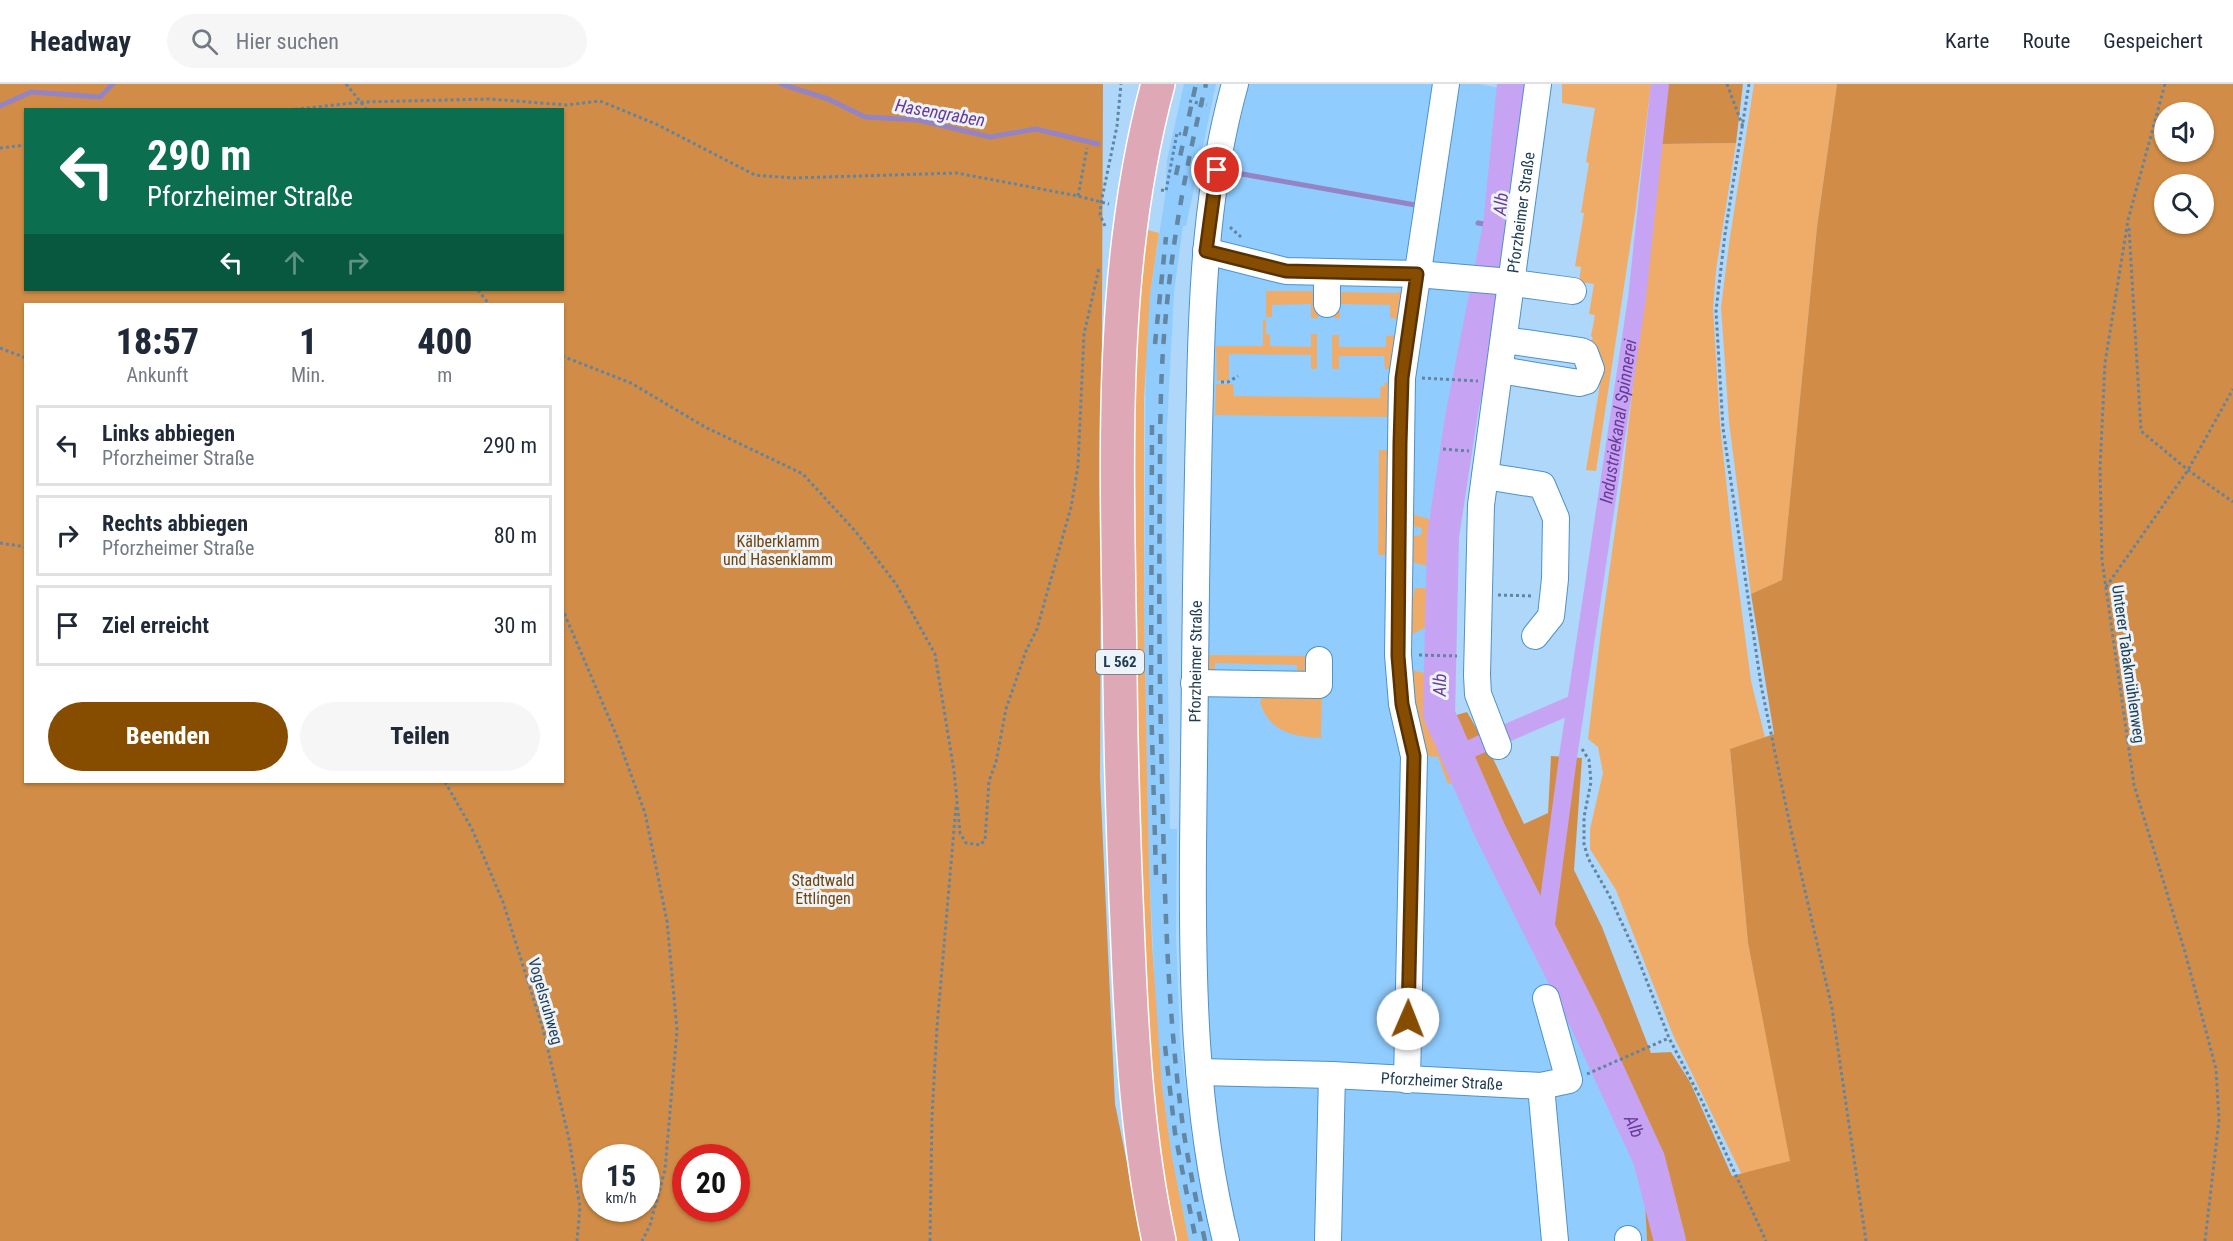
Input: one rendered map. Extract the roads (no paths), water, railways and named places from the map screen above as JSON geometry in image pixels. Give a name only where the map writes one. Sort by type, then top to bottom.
[{"type":"main road","name":"L 562","points":[[1158,84],[1132,206],[1121,304],[1117,406],[1122,805],[1131,1026],[1145,1166],[1159,1241]]},
{"type":"street","name":"Pforzheimer Straße","points":[[1226,1241],[1210,1166],[1199,1072],[1192,946],[1194,683],[1201,330],[1206,251],[1210,212],[1235,84]]},
{"type":"street","points":[[1407,1080],[1414,756],[1402,704],[1398,656],[1402,378],[1446,84]]},
{"type":"street","name":"Pforzheimer Straße","points":[[1206,251],[1286,271],[1417,274],[1506,282],[1538,84]]},
{"type":"street","points":[[1327,272],[1327,304]]},
{"type":"street","points":[[1498,746],[1478,694],[1477,675],[1481,504],[1485,476],[1489,375],[1505,340],[1506,282],[1573,291]]},
{"type":"street","points":[[1489,375],[1579,383],[1586,381],[1591,369],[1585,353],[1581,351],[1505,340]]},
{"type":"street","points":[[1485,476],[1542,485],[1556,518],[1556,579],[1551,616],[1534,636]]},
{"type":"street","points":[[1194,683],[1319,685],[1319,660]]},
{"type":"street","name":"Pforzheimer Straße","points":[[1199,1072],[1332,1075],[1541,1086],[1569,1080],[1546,998]]},
{"type":"street","points":[[1328,1241],[1332,1075]]},
{"type":"street","points":[[1541,1086],[1555,1241]]},
{"type":"waterway","points":[[0,106],[31,92],[100,97],[113,84]]},
{"type":"waterway","name":"Hasengraben","points":[[781,84],[828,99],[865,117],[918,120],[990,137],[1036,129],[1098,144]]},
{"type":"waterway","name":"Alb","points":[[1513,84],[1499,226],[1462,412],[1443,536],[1439,714],[1491,833],[1584,1018],[1649,1159],[1670,1241]]},
{"type":"waterway","name":"Industriekanal Spinnerei","points":[[1544,938],[1568,757],[1637,298],[1660,84]]},
{"type":"waterway","points":[[1231,172],[1421,206]]},
{"type":"waterway","points":[[1478,223],[1499,226]]},
{"type":"waterway","points":[[1502,735],[1576,703]]},
{"type":"waterway","points":[[1457,755],[1488,741]]},
{"type":"railway","points":[[1176,175],[1196,84]]},
{"type":"railway","points":[[1205,1241],[1185,1138],[1171,1011],[1164,873],[1159,581],[1161,402],[1166,314],[1182,198],[1206,84]]},
{"type":"railway","points":[[1155,344],[1166,237]]},
{"type":"railway","points":[[1152,425],[1151,700],[1156,875]]},
{"type":"railway","points":[[1165,1046],[1175,1133],[1196,1241]]},
{"type":"park label","name":"Kälberklamm und Hasenklamm","points":[[778,550]]},
{"type":"park label","name":"Stadtwald Ettlingen","points":[[823,889]]}]
